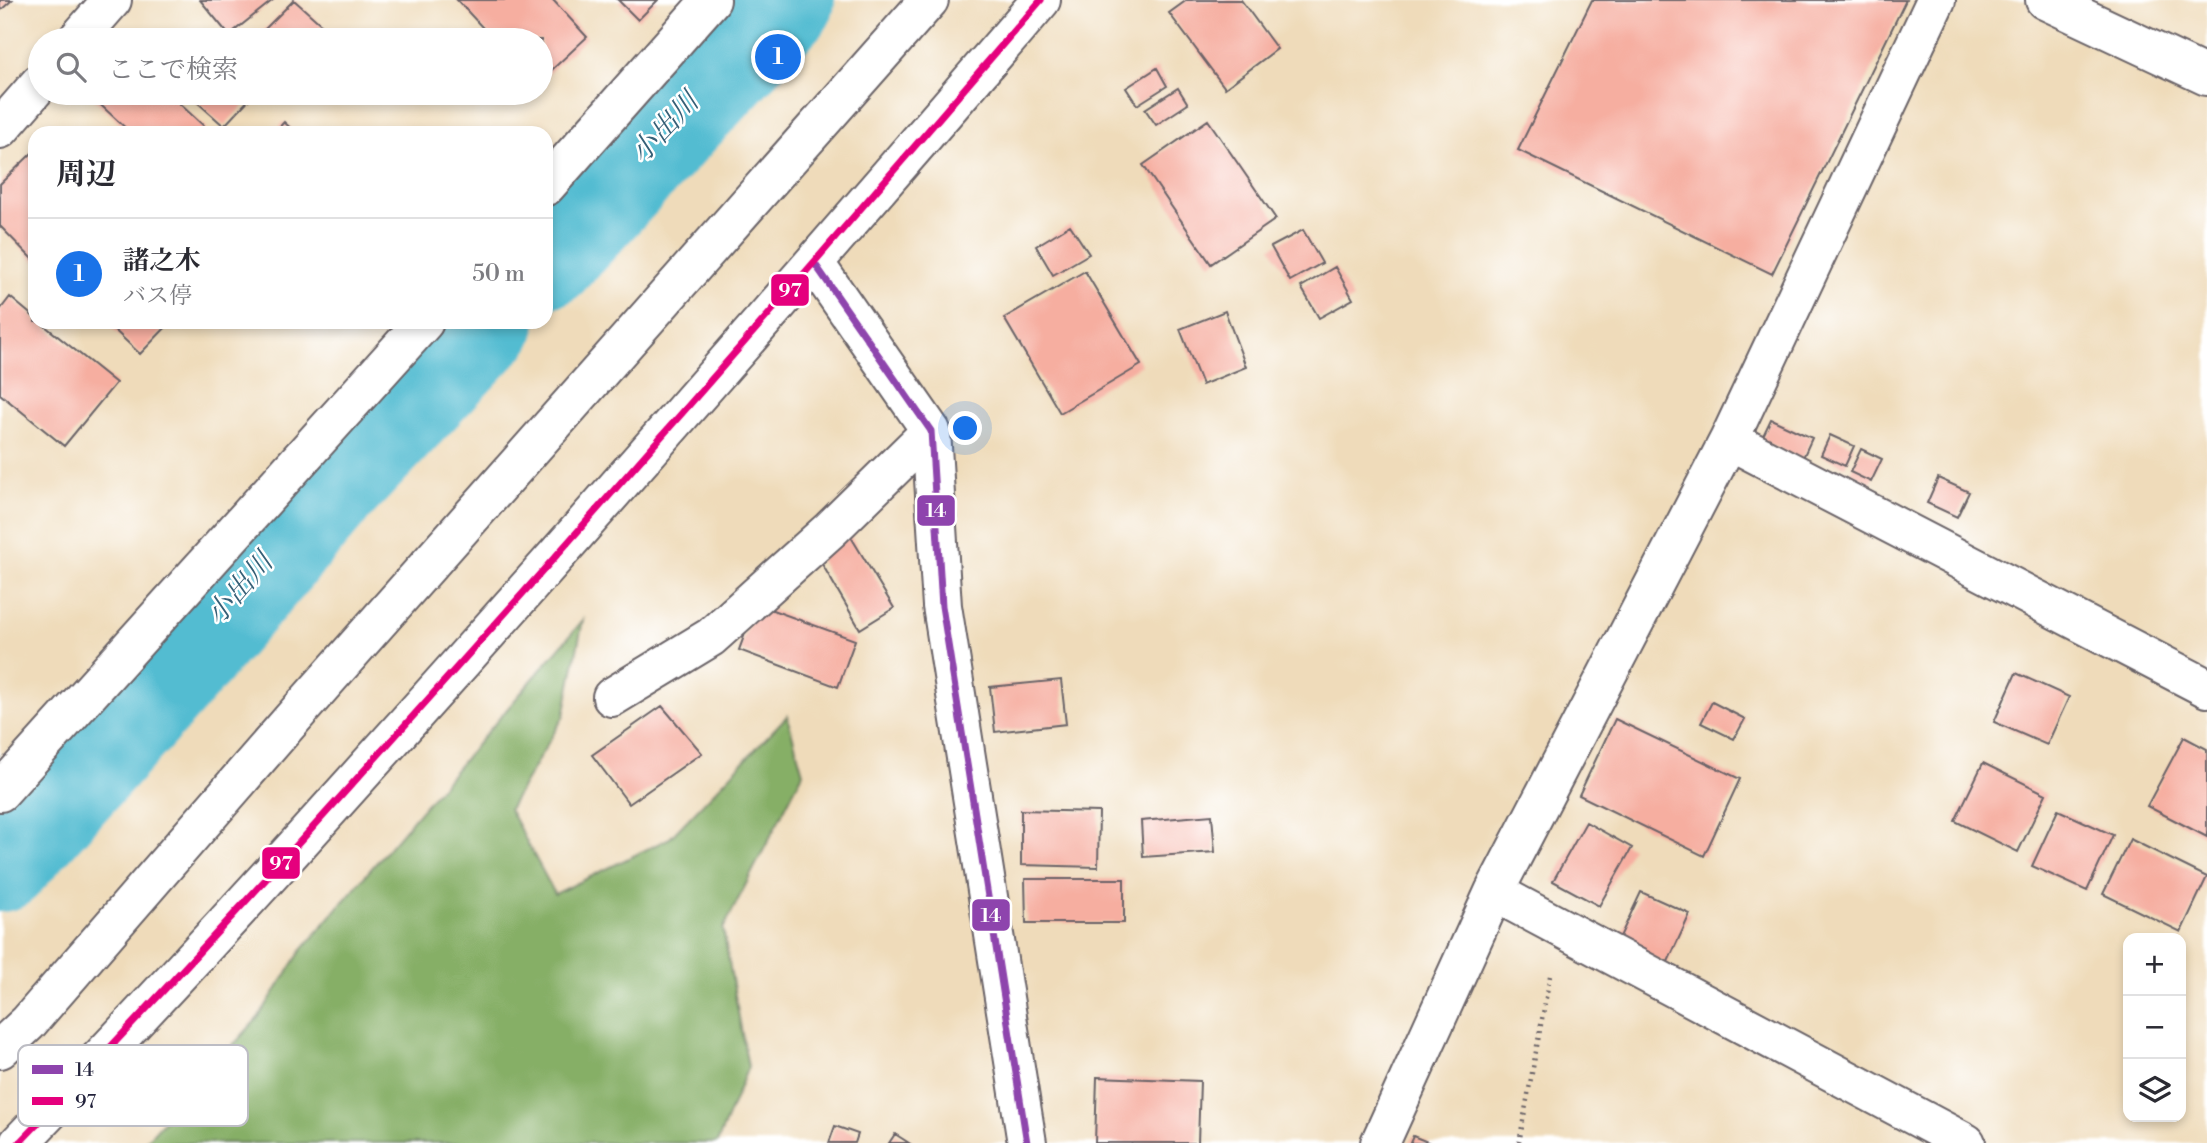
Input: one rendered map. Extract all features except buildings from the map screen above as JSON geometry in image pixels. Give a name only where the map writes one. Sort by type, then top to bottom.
[{"type":"street","points":[[88,28],[112,0]]},
{"type":"street","points":[[553,178],[711,0]]},
{"type":"street","points":[[0,1049],[28,1023],[300,710],[929,0]]},
{"type":"street","points":[[113,1045],[311,831],[815,264],[1041,0]]},
{"type":"street","points":[[1380,1143],[1494,892],[1729,440],[1936,0]]},
{"type":"street","points":[[2045,0],[2207,76]]},
{"type":"street","points":[[0,129],[28,97]]},
{"type":"street","points":[[815,264],[931,431],[942,606],[1027,1143]]},
{"type":"street","points":[[0,792],[418,329]]},
{"type":"street","points":[[612,697],[711,637],[831,529],[931,431]]},
{"type":"street","points":[[1729,440],[2207,688]]},
{"type":"street","points":[[1494,892],[1966,1143]]},
{"type":"street","points":[[19,1143],[35,1126]]},
{"type":"path","points":[[1519,1143],[1560,927]]},
{"type":"green space","points":[[583,620],[564,716],[509,809],[555,894],[670,838],[787,716],[803,773],[723,929],[748,1067],[717,1143],[144,1143],[160,1126],[248,1126],[248,1045],[233,1045],[258,1018],[301,951]]},
{"type":"waterway","name":"小出川","points":[[553,249],[784,0]]},
{"type":"waterway","name":"小出川","points":[[0,861],[173,669],[333,483],[478,329]]},
{"type":"transit line","name":"97","points":[[113,1045],[462,662],[1041,0]]},
{"type":"transit line","name":"14","points":[[815,264],[931,431],[942,606],[1027,1143]]},
{"type":"transit line","name":"97","points":[[19,1143],[35,1126]]},
{"type":"place","name":"諸之木","points":[[778,57]]}]
